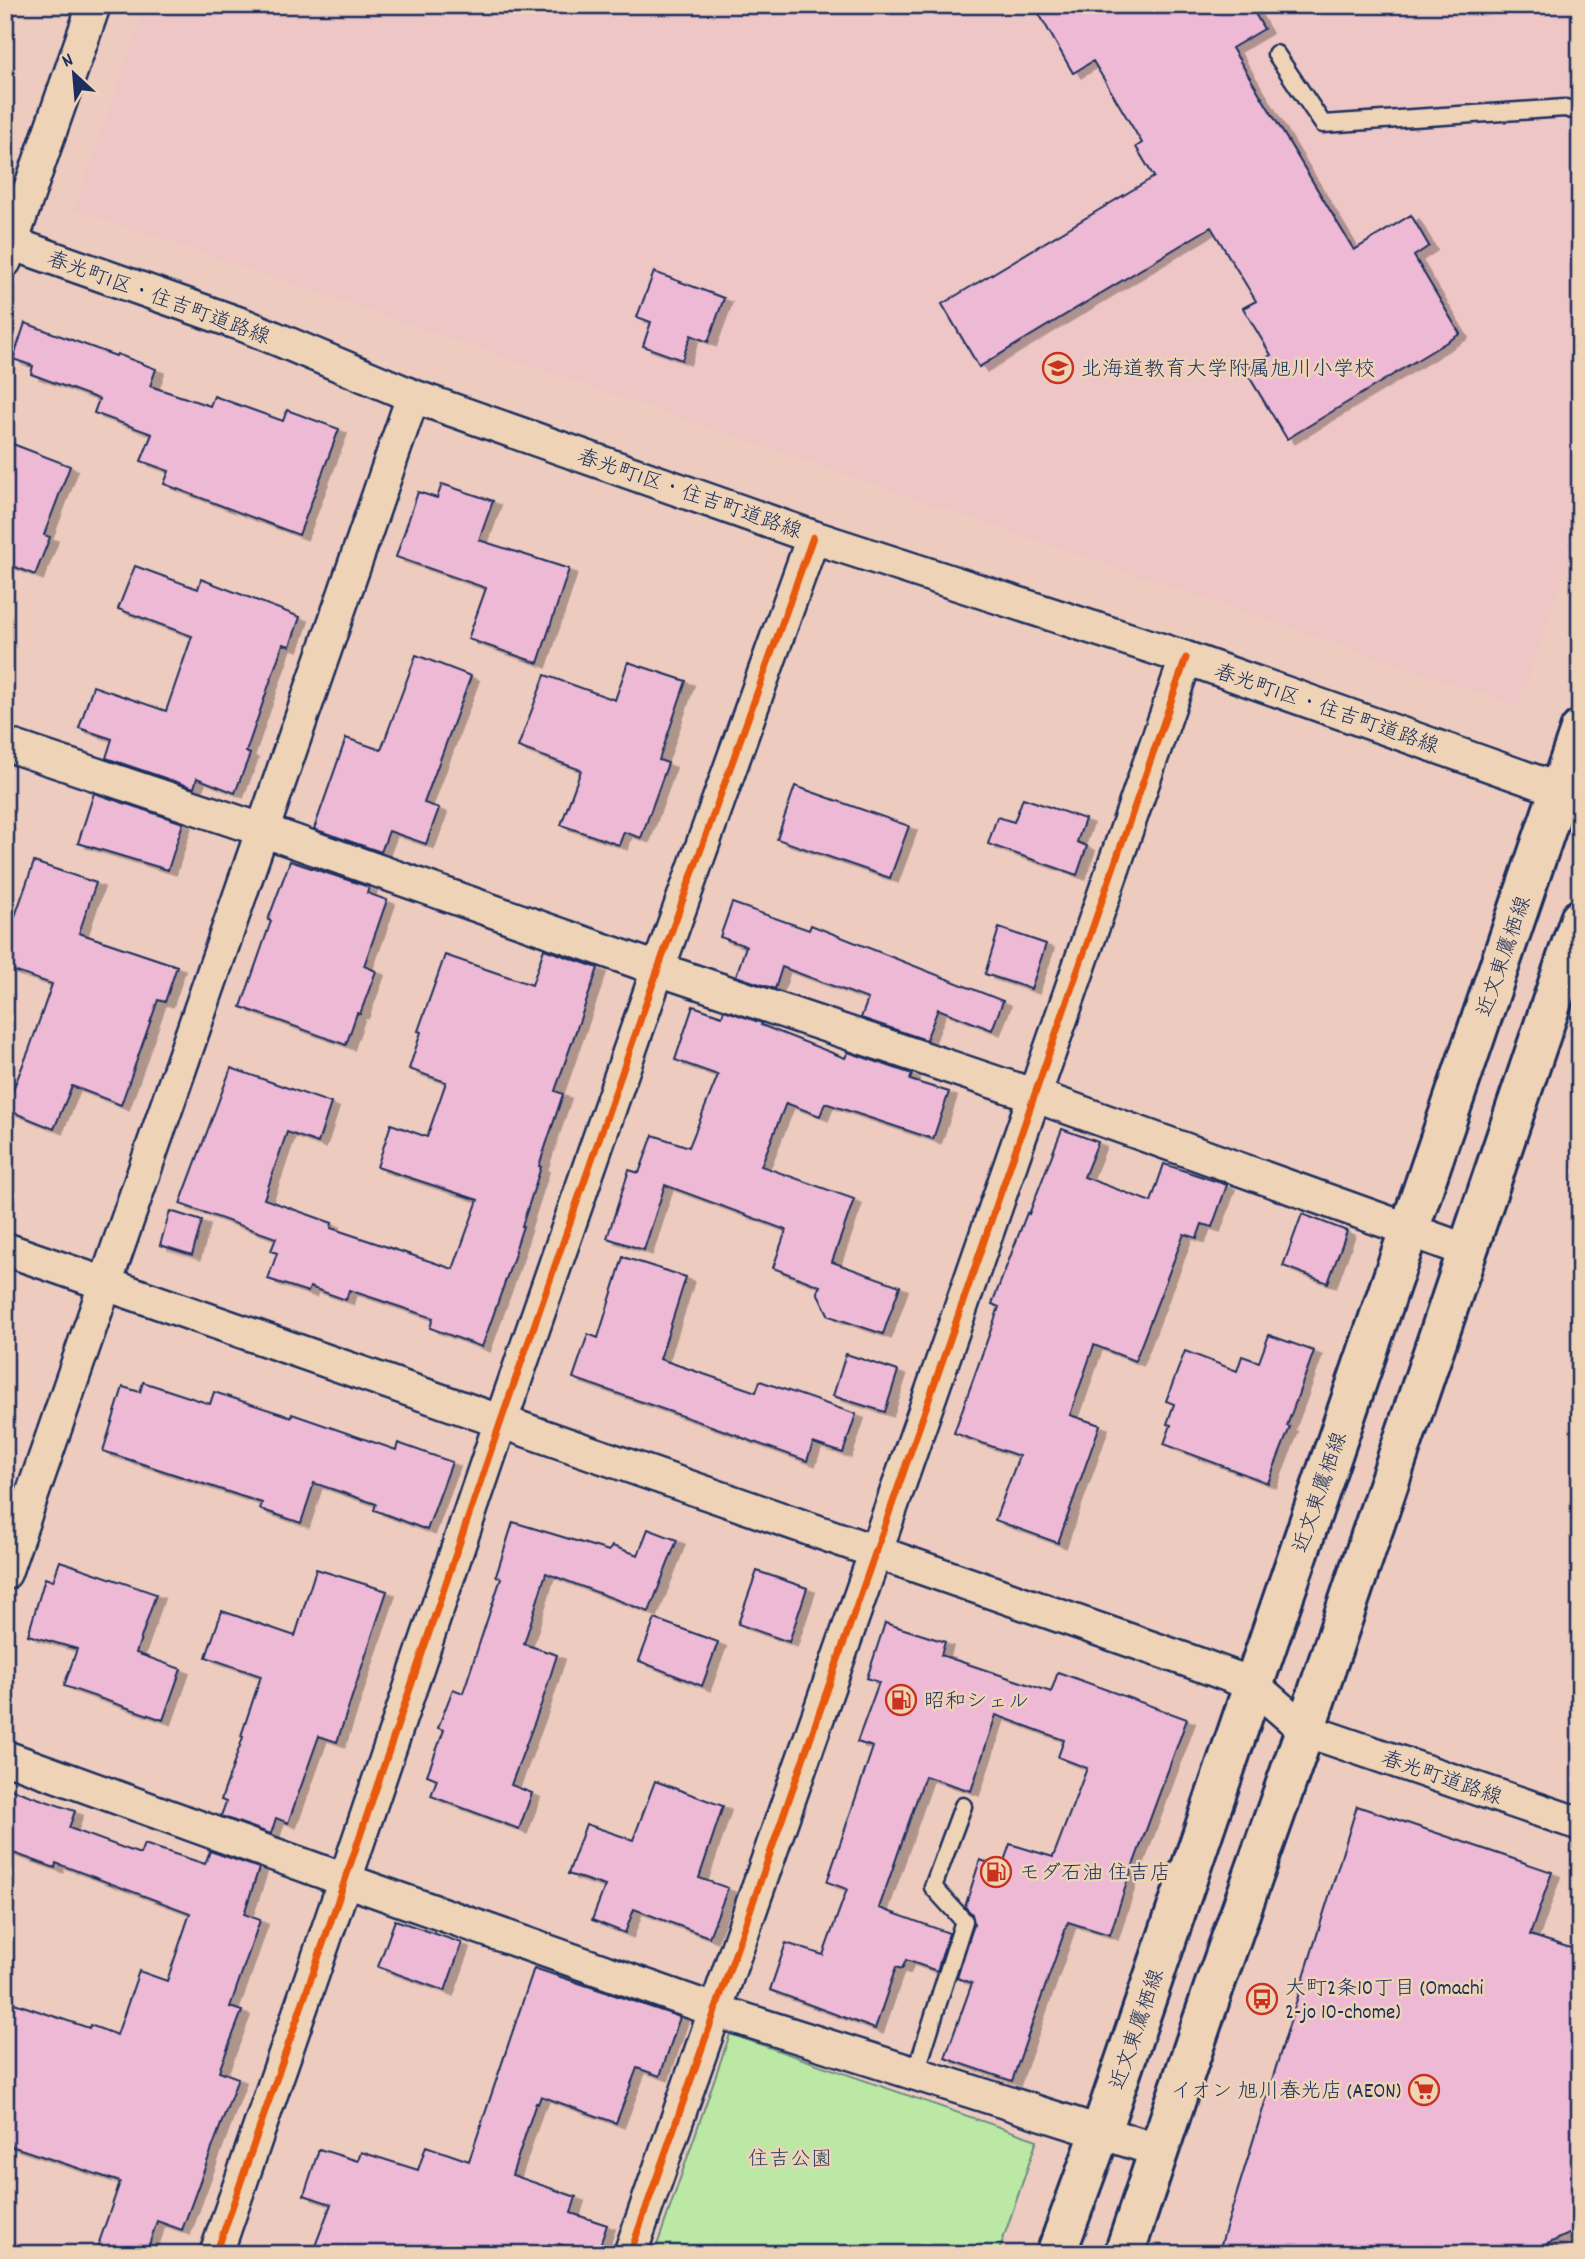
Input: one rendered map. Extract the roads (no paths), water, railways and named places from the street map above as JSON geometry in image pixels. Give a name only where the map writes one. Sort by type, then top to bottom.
[{"type":"main road","name":"近文東鷹栖線","points":[[1056,2254],[1101,2131],[1409,1231],[1569,794],[1580,730]]},
{"type":"main road","points":[[1124,2254],[1580,919]]},
{"type":"street","points":[[7,249],[94,5]]},
{"type":"street","name":"春光町1区・住吉町道路線","points":[[7,249],[246,326],[414,396],[813,537],[1186,659],[1569,794]]},
{"type":"street","points":[[5,1573],[414,396]]},
{"type":"street","points":[[216,2254],[500,1420],[813,537]]},
{"type":"street","points":[[630,2254],[878,1552],[1033,1095],[1186,659]]},
{"type":"street","points":[[5,744],[1033,1095],[1468,1251]]},
{"type":"street","points":[[5,1249],[1252,1684],[1304,1730]]},
{"type":"street","name":"春光町道路線","points":[[1304,1730],[1580,1824]]},
{"type":"street","points":[[5,1758],[717,2011],[1160,2151]]},
{"type":"lane","points":[[1276,54],[1323,124],[1565,108],[1580,112]]},
{"type":"lane","points":[[915,2075],[964,1921],[933,1887],[963,1806]]},
{"type":"place","name":"北海道教育大学附属旭川小学校","points":[[1058,368]]},
{"type":"place","name":"昭和シェル","points":[[901,1700]]},
{"type":"place","name":"モダ石油 住吉店","points":[[996,1872]]},
{"type":"place","name":"大町2条10丁目 (Omachi 2-jo 10-chome)","points":[[1262,1999]]},
{"type":"place","name":"イオン 旭川春光店 (AEON)","points":[[1424,2090]]},
{"type":"park label","name":"住吉公園","points":[[790,2158]]}]
